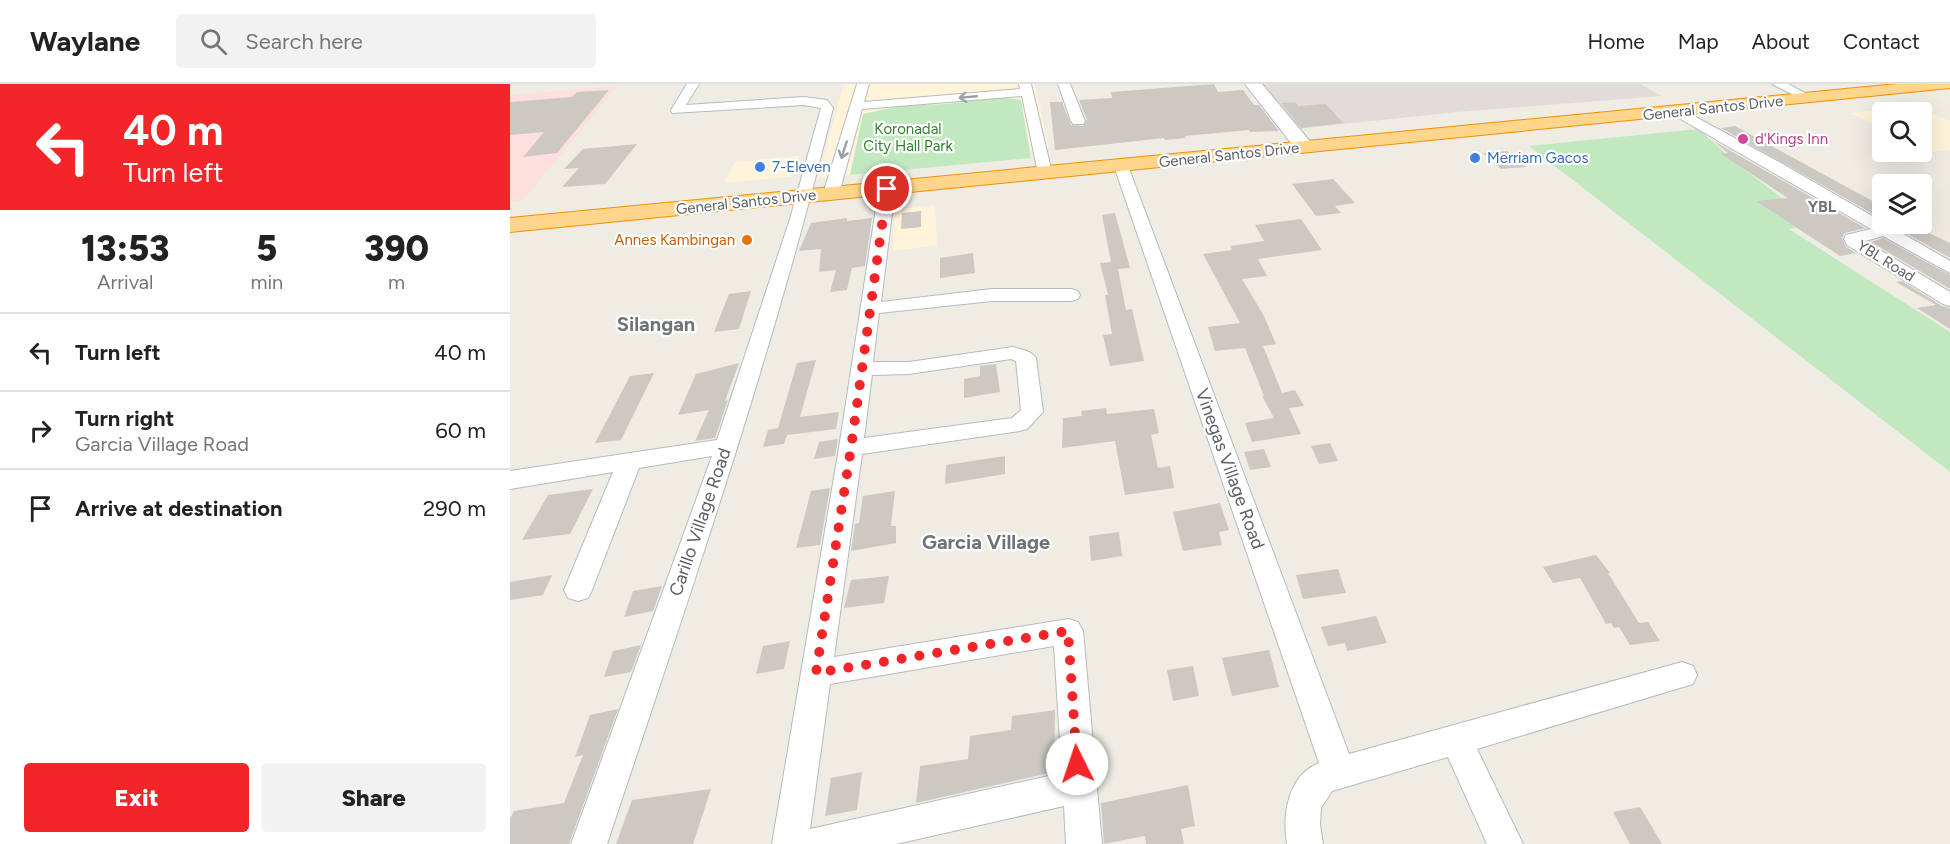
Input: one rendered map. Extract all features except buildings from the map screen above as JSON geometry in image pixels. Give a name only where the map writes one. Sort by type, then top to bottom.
[{"type":"highway","name":"General Santos Drive","points":[[831,194],[885,200],[926,185],[1948,84]]},
{"type":"highway","points":[[1040,151],[1080,170]]},
{"type":"highway","points":[[765,201],[831,194]]},
{"type":"highway","points":[[765,201],[803,196]]},
{"type":"highway","name":"General Santos Drive","points":[[510,225],[765,201]]},
{"type":"street","name":"Carillo Village Road","points":[[590,844],[727,446],[803,196],[827,105],[791,97],[676,110],[693,84]]},
{"type":"street","points":[[831,194],[863,84]]},
{"type":"street","points":[[1064,84],[1078,121]]},
{"type":"street","points":[[1253,84],[1305,147]]},
{"type":"street","points":[[1778,84],[1809,98]]},
{"type":"street","points":[[858,106],[1026,88],[1045,173]]},
{"type":"street","name":"YBL Road","points":[[1677,111],[1872,223]]},
{"type":"street","name":"Vinegas Village Road","points":[[1121,166],[1339,772]]},
{"type":"street","points":[[790,844],[851,448],[885,200]]},
{"type":"street","name":"YBL Road","points":[[1872,233],[1852,239],[1950,300]]},
{"type":"street","name":"YBL Road","points":[[1892,234],[1950,268]]},
{"type":"street","points":[[871,308],[909,306],[992,295],[1071,295]]},
{"type":"street","points":[[851,448],[1018,424],[1032,412],[1026,358],[1021,354],[1013,352],[894,370],[862,368]]},
{"type":"street","points":[[510,480],[727,446]]},
{"type":"street","points":[[578,590],[629,463]]},
{"type":"street","points":[[816,673],[1068,631],[1084,844]]},
{"type":"street","points":[[1305,844],[1301,822],[1304,802],[1309,789],[1322,778],[1682,675]]},
{"type":"street","points":[[1456,739],[1505,844]]},
{"type":"street","points":[[817,844],[1078,786]]},
{"type":"shaded area","name":"Koronadal City Hall Park","points":[[844,84],[1035,84],[1049,149],[1030,151],[1031,158],[818,178]]},
{"type":"shaded area","points":[[1261,84],[1640,84],[1662,96],[1457,112],[1297,129]]},
{"type":"shaded area","points":[[617,86],[523,201],[510,202],[510,95]]},
{"type":"shaded area","points":[[1872,111],[1872,123],[1850,113]]},
{"type":"shaded area","points":[[1932,113],[1950,121],[1950,150],[1933,152]]},
{"type":"shaded area","points":[[799,156],[791,177],[724,183],[735,162]]},
{"type":"shaded area","points":[[935,205],[937,245],[893,251],[894,210]]},
{"type":"green space","name":"Koronadal City Hall Park","points":[[998,97],[1021,100],[1031,158],[850,175],[863,114],[900,106],[946,104]]},
{"type":"green space","points":[[1699,129],[1736,163],[1816,224],[1789,229],[1950,332],[1950,472],[1529,146]]},
{"type":"place","name":"d'Kings Inn","points":[[1743,139]]},
{"type":"place","name":"Merriam Gacos","points":[[1475,158]]},
{"type":"place","name":"7-Eleven","points":[[760,167]]},
{"type":"place","name":"Annes Kambingan","points":[[747,240]]},
{"type":"district","name":"YBL","points":[[1822,206]]},
{"type":"district","name":"Silangan","points":[[656,324]]},
{"type":"district","name":"Garcia Village","points":[[986,542]]},
{"type":"route","points":[[887,189],[851,448],[816,673],[1068,631],[1077,764]]}]
